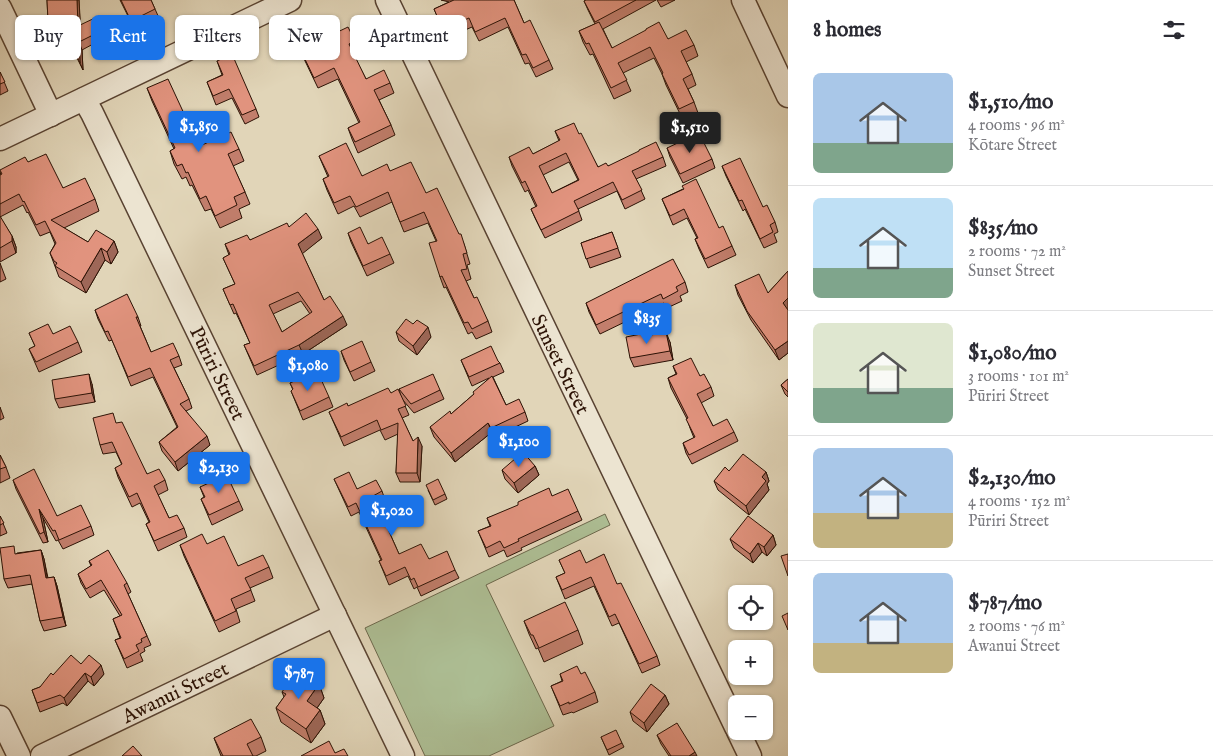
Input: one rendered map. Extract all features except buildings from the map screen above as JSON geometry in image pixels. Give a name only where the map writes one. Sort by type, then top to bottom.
[{"type":"street","points":[[0,139],[290,0]]},
{"type":"street","name":"Sunset Street","points":[[387,0],[728,710]]},
{"type":"street","points":[[743,0],[788,96]]},
{"type":"street","points":[[0,8],[51,114]]},
{"type":"street","name":"Pūriri Street","points":[[84,99],[403,756]]},
{"type":"street","name":"Awanui Street","points":[[42,756],[335,615]]},
{"type":"street","points":[[0,717],[19,756]]},
{"type":"street","points":[[742,740],[750,756]]},
{"type":"green space","points":[[605,514],[610,525],[486,585],[554,726],[489,756],[425,756],[365,628]]}]
